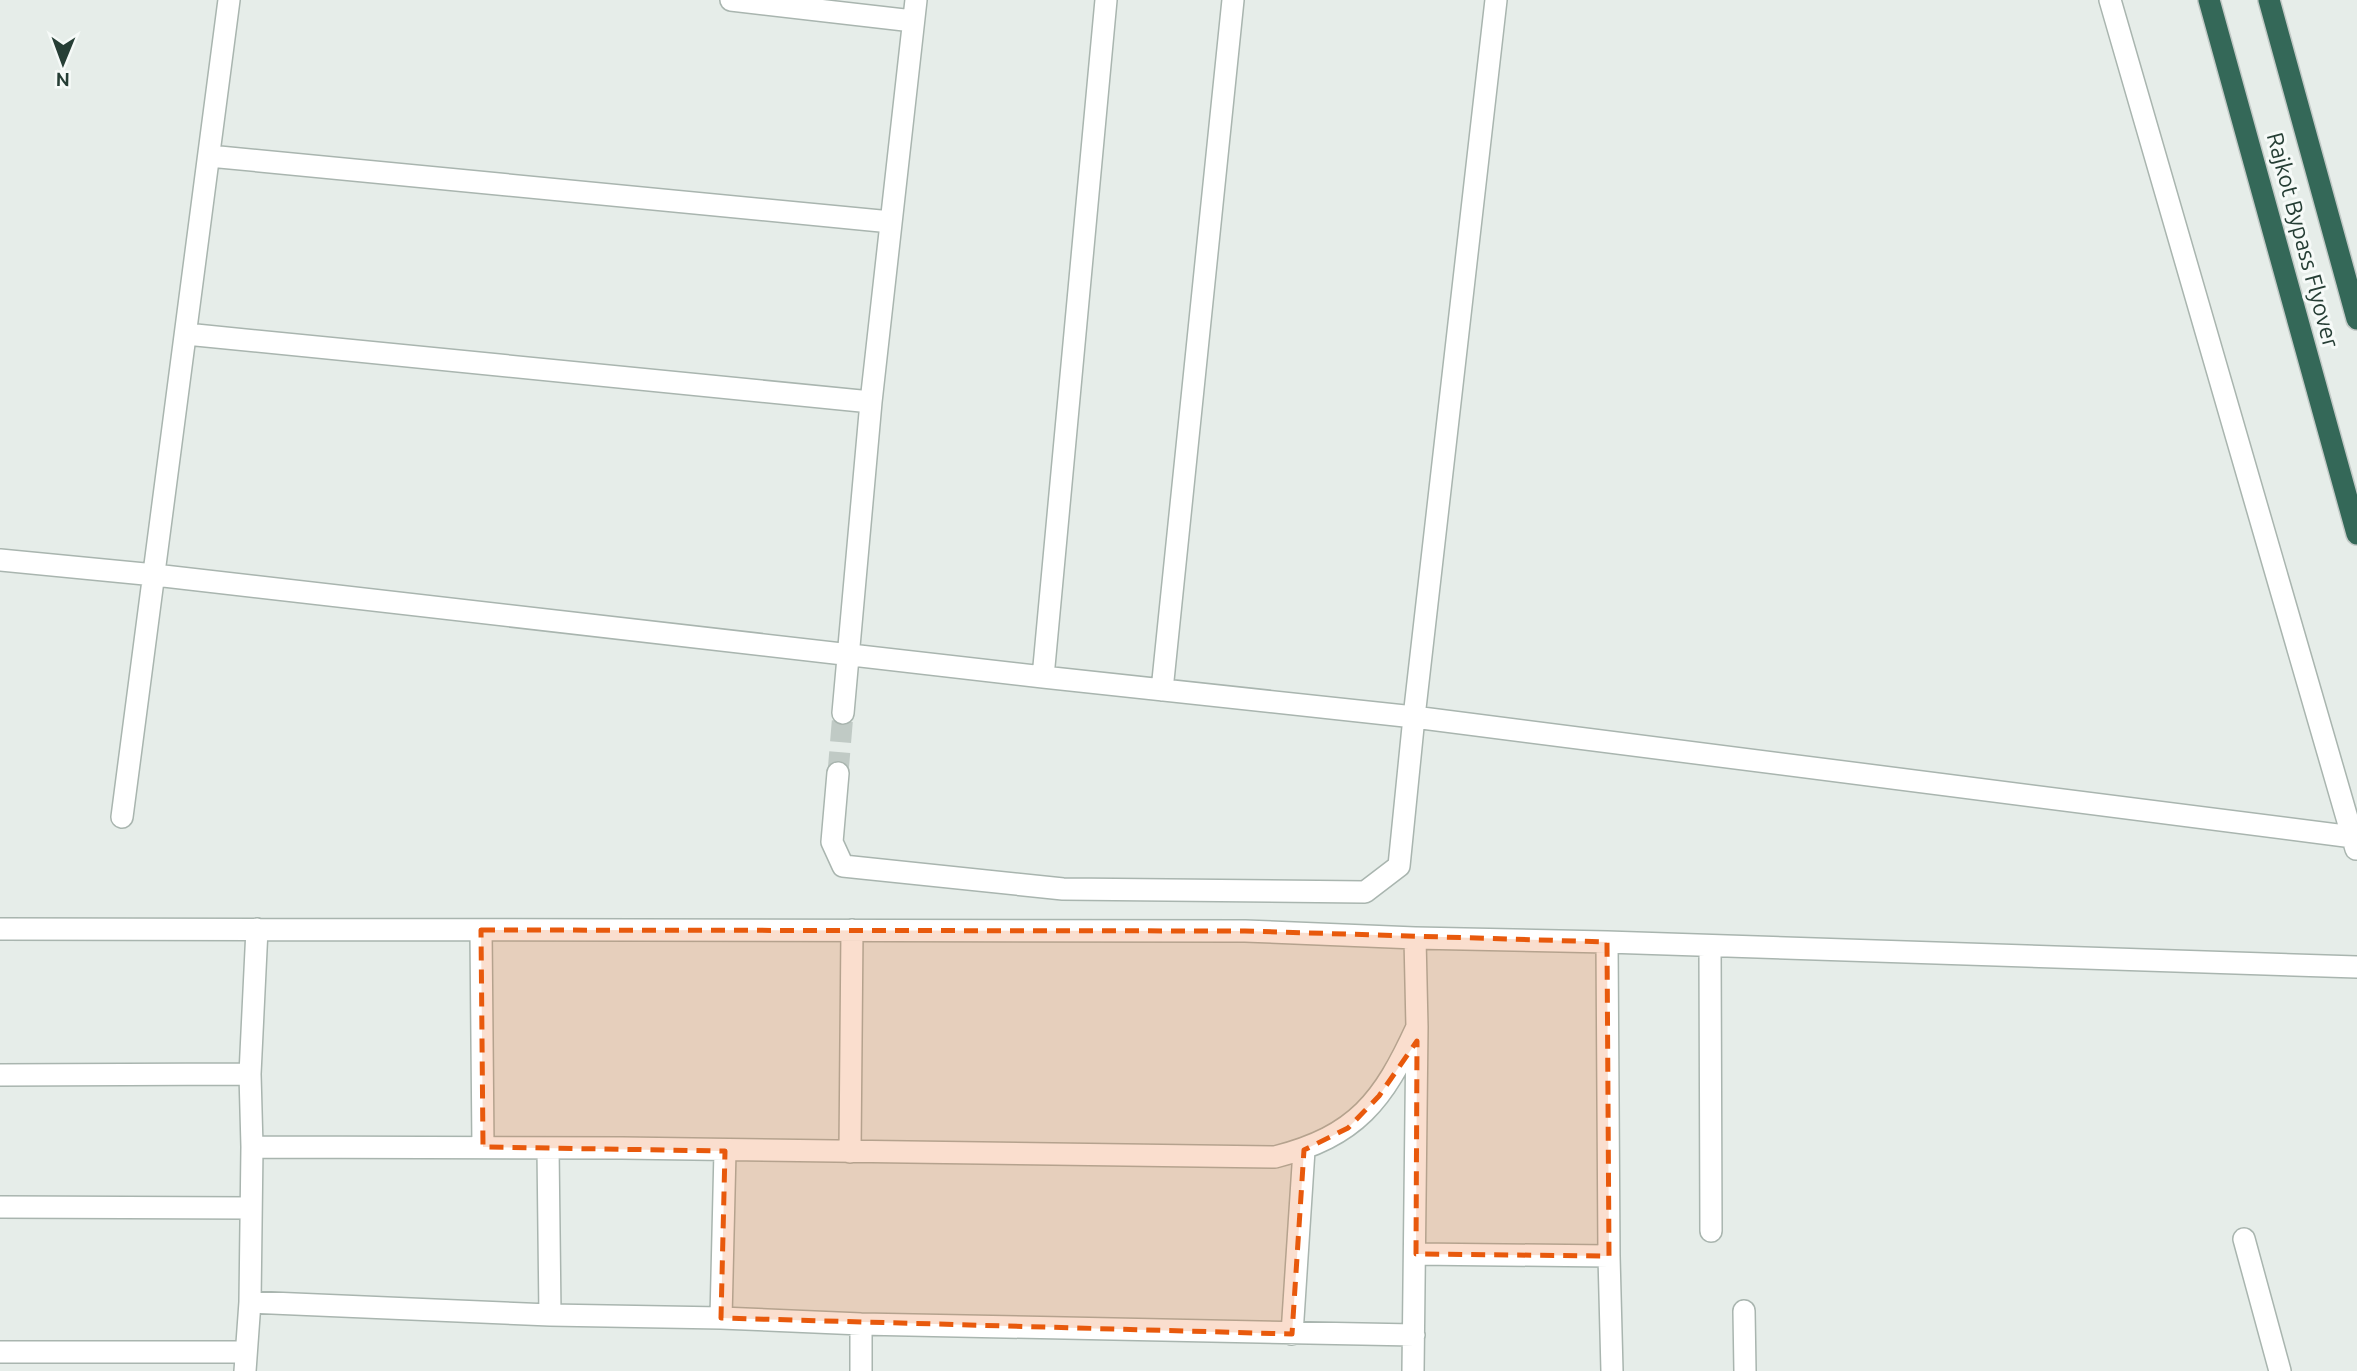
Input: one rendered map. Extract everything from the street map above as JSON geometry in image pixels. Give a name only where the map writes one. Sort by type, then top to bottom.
[{"type":"highway","name":"Rajkot Bypass Flyover","points":[[2209,0],[2357,534]]},
{"type":"highway","name":"Rajkot Bypass Flyover","points":[[2269,0],[2357,319]]},
{"type":"street","points":[[122,817],[229,0]]},
{"type":"street","points":[[731,0],[914,11],[871,402],[842,713]]},
{"type":"street","points":[[1043,677],[1106,0]]},
{"type":"street","points":[[1163,690],[1233,0]]},
{"type":"street","points":[[838,773],[832,842],[843,866],[1063,889],[1365,892],[1399,866],[1496,0]]},
{"type":"street","points":[[0,560],[155,575],[1414,717],[2355,844],[2110,0]]},
{"type":"street","points":[[209,156],[891,222]]},
{"type":"street","points":[[186,334],[871,402]]},
{"type":"street","points":[[0,929],[1245,931],[2357,967]]},
{"type":"street","points":[[0,1352],[246,1362],[250,1302],[250,1074],[257,929]]},
{"type":"street","points":[[481,930],[483,1147]]},
{"type":"street","points":[[849,1152],[852,930]]},
{"type":"street","points":[[1413,1371],[1418,1027],[1415,938]]},
{"type":"street","points":[[1607,942],[1612,1371]]},
{"type":"street","points":[[1710,946],[1711,1231]]},
{"type":"street","points":[[252,1147],[483,1147],[1275,1157],[1304,1150],[1348,1128],[1379,1096],[1398,1069],[1418,1027]]},
{"type":"street","points":[[0,1075],[250,1074]]},
{"type":"street","points":[[548,1148],[550,1315]]},
{"type":"street","points":[[1292,1334],[1304,1150]]},
{"type":"street","points":[[721,1318],[725,1151]]},
{"type":"street","points":[[0,1207],[251,1208]]},
{"type":"street","points":[[2244,1239],[2280,1371]]},
{"type":"street","points":[[1416,1254],[1609,1256]]},
{"type":"street","points":[[250,1302],[550,1315],[861,1324],[1414,1335]]},
{"type":"street","points":[[1744,1311],[1745,1371]]},
{"type":"street","points":[[861,1324],[861,1371]]},
{"type":"highlighted area","points":[[481,930],[1245,931],[1607,942],[1609,1256],[1416,1254],[1417,1041],[1379,1096],[1348,1128],[1304,1150],[1292,1334],[721,1318],[725,1151],[483,1147]]},
{"type":"tunnel","points":[[838,773],[843,713]]}]
